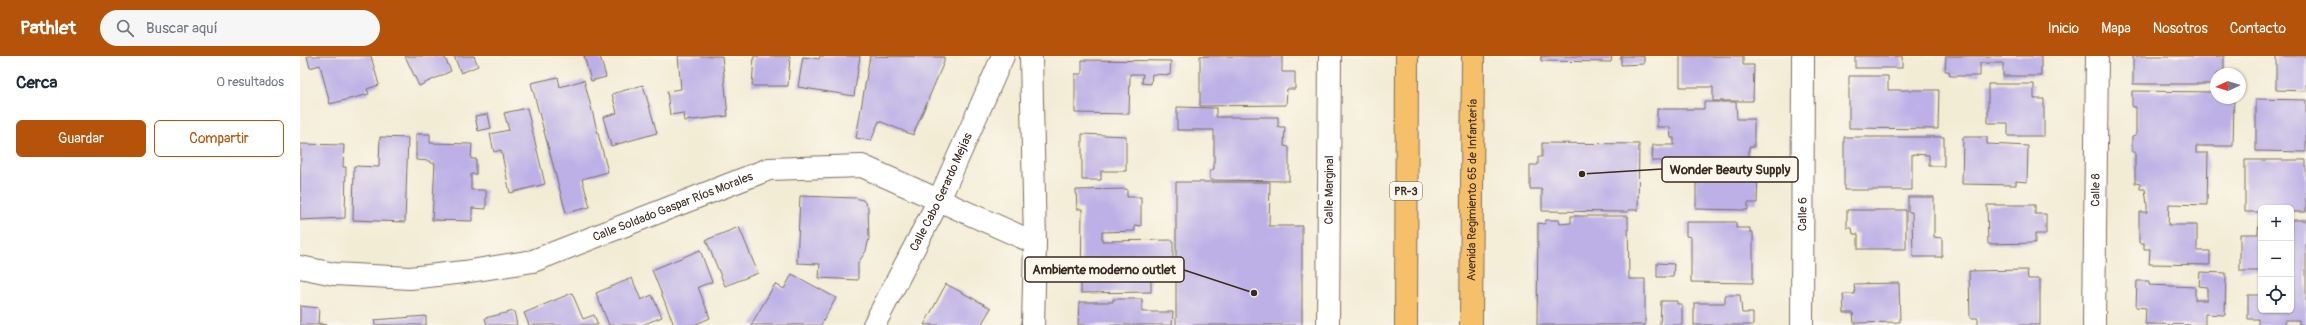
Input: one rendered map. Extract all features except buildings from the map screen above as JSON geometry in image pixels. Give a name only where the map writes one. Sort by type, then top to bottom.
[{"type":"highway","name":"PR-3","points":[[1406,325],[1407,56]]},
{"type":"highway","name":"Avenida Regimiento 65 de Infantería","points":[[1471,325],[1473,56]]},
{"type":"street","name":"Calle Cabo Gerardo Mejías","points":[[874,325],[939,200],[1003,56]]},
{"type":"street","points":[[1031,56],[1035,243],[1034,325]]},
{"type":"street","name":"Calle Marginal","points":[[1328,325],[1330,56]]},
{"type":"street","name":"Calle 6","points":[[1802,325],[1803,56]]},
{"type":"street","name":"Calle 8","points":[[2094,325],[2097,56]]},
{"type":"street","name":"Calle Soldado Gaspar Ríos Morales","points":[[300,267],[334,274],[410,278],[464,272],[533,261],[769,169],[862,166],[1035,243]]},
{"type":"place","name":"Wonder Beauty Supply","points":[[1582,174]]},
{"type":"place","name":"Ambiente moderno outlet","points":[[1254,293]]}]
